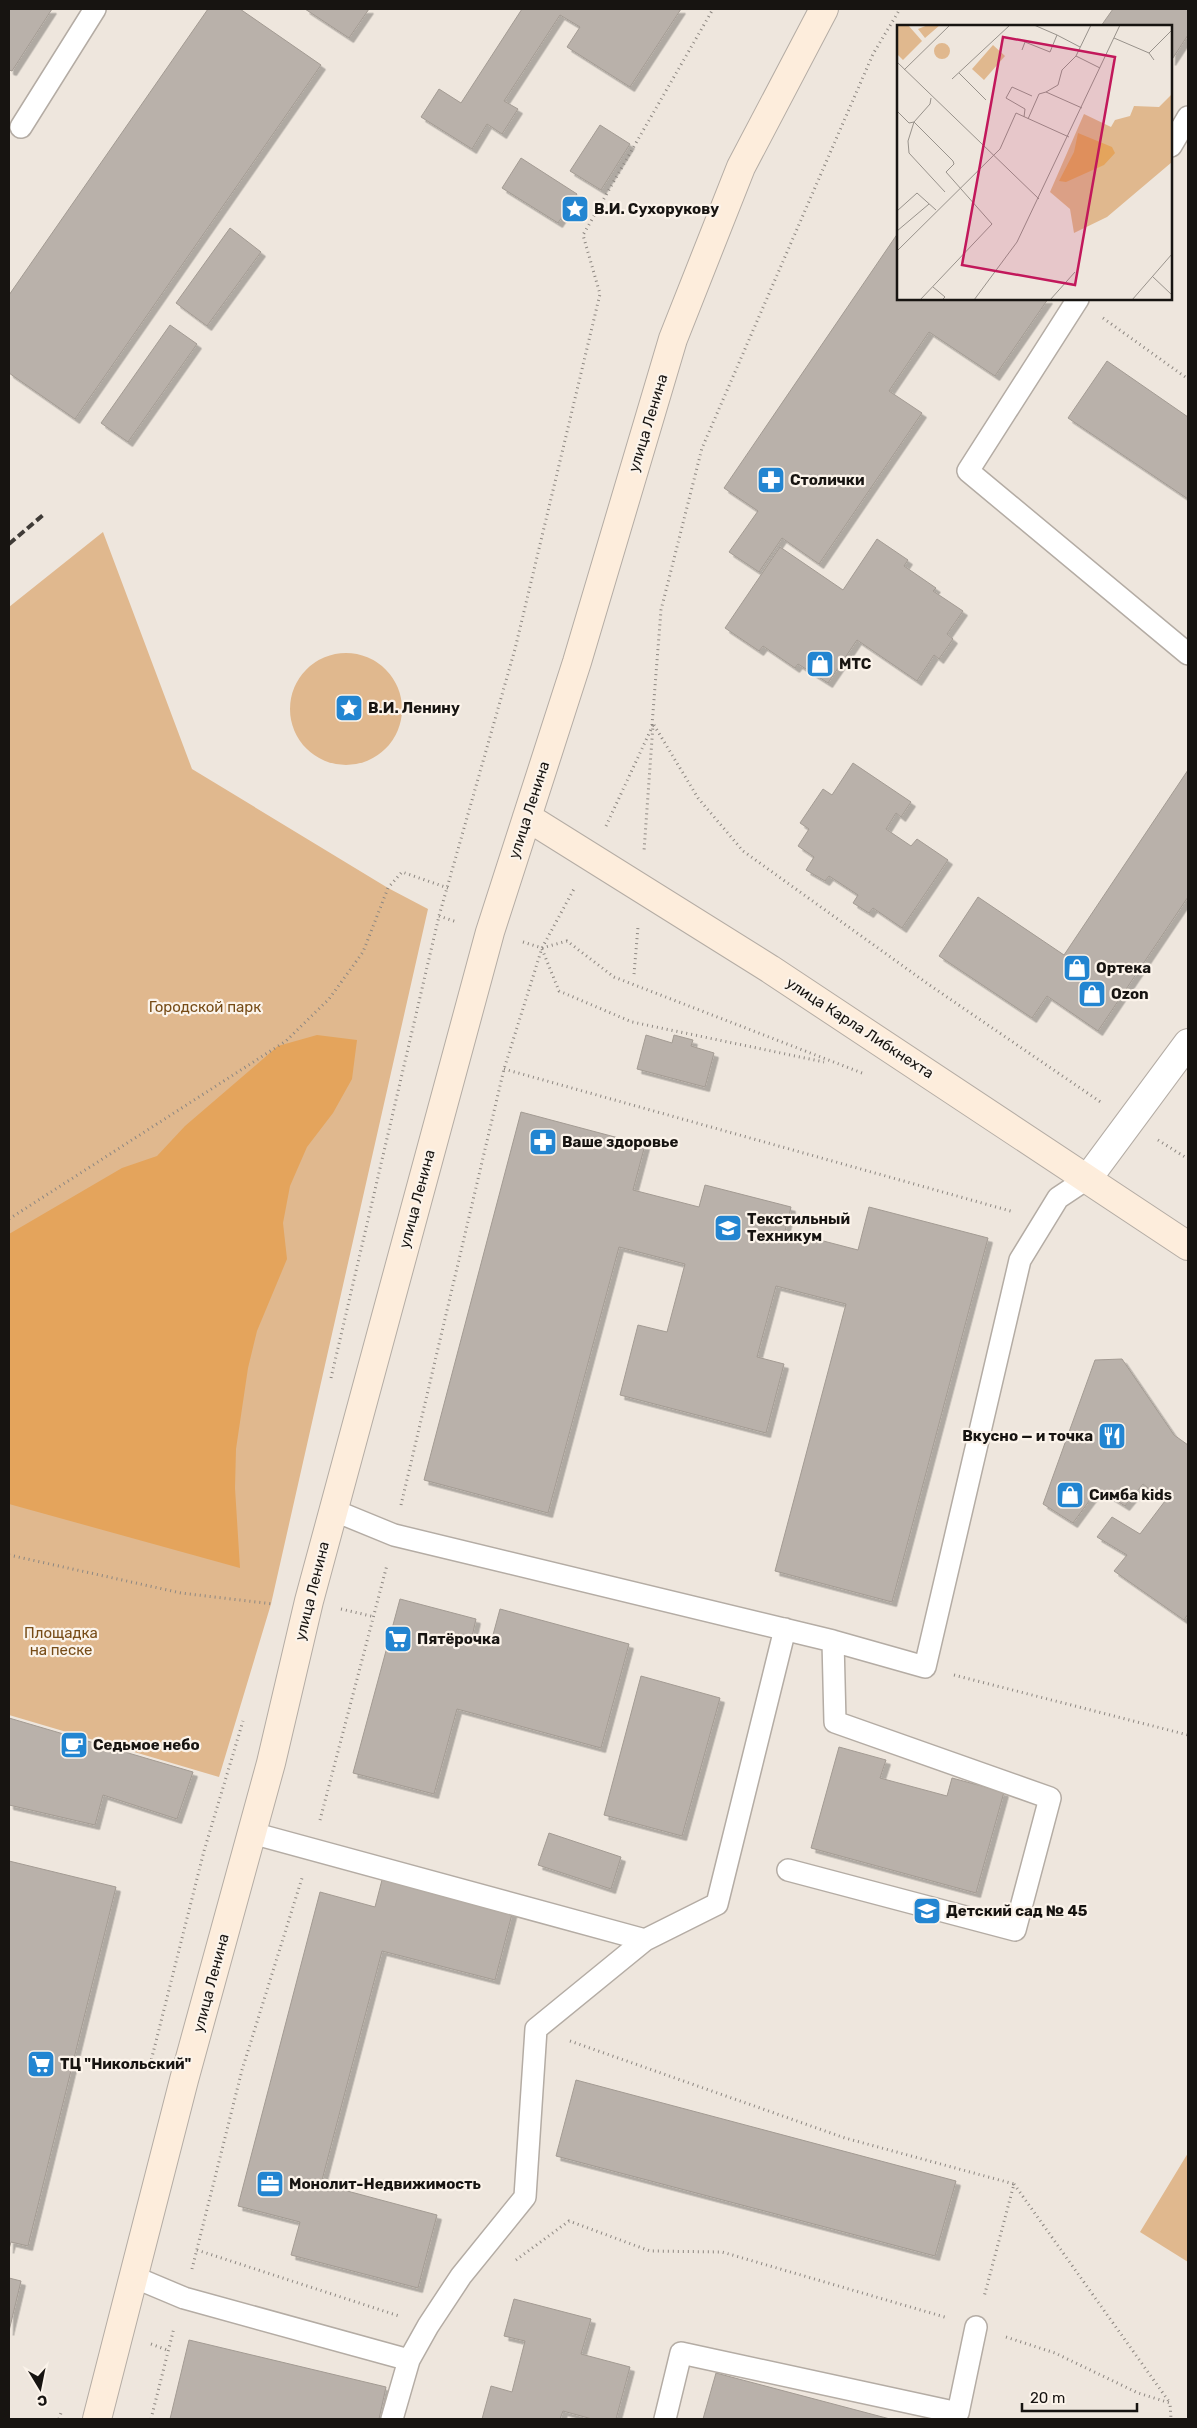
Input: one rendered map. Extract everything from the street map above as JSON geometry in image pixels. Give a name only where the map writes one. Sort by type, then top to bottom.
[{"type":"main road","name":"улица Ленина","points":[[97,2419],[184,2080],[252,1833],[333,1510],[490,932],[577,662],[674,339],[741,167],[824,9]]},
{"type":"main road","name":"улица Карла Либкнехта","points":[[527,817],[770,969],[1188,1246]]},
{"type":"street","points":[[1088,1178],[1131,1123],[1188,1044]]},
{"type":"lane","points":[[21,127],[95,9]]},
{"type":"lane","points":[[1172,144],[1188,117]]},
{"type":"lane","points":[[1077,300],[968,471],[1188,654]]},
{"type":"lane","points":[[333,1510],[394,1535],[786,1629],[925,1667],[1020,1260],[1058,1198],[1088,1178]]},
{"type":"lane","points":[[392,2419],[408,2360],[428,2326],[461,2276],[525,2197],[536,2029],[644,1940],[717,1904],[786,1629]]},
{"type":"lane","points":[[788,1870],[1015,1930],[1050,1798],[835,1722],[833,1641]]},
{"type":"lane","points":[[252,1833],[644,1940]]},
{"type":"lane","points":[[134,2277],[184,2298],[408,2360]]},
{"type":"lane","points":[[665,2419],[681,2353],[958,2413],[976,2327]]},
{"type":"path","points":[[330,1382],[439,916],[515,649],[600,294],[583,235],[713,9]]},
{"type":"path","points":[[654,725],[643,855],[661,610],[702,448],[873,54],[900,9]]},
{"type":"path","points":[[1079,300],[1188,379]]},
{"type":"path","points":[[151,2419],[167,2350],[197,2250],[242,2070],[311,1850],[375,1617],[504,1069],[542,948],[592,856],[654,725]]},
{"type":"path","points":[[654,725],[698,798],[743,851],[928,984],[1131,1123],[1188,1159]]},
{"type":"path","points":[[9,1219],[286,1041],[329,999],[363,952],[388,888],[402,872],[448,888]]},
{"type":"path","points":[[638,924],[634,974],[638,924]]},
{"type":"path","points":[[542,948],[567,941],[614,977],[870,1076]]},
{"type":"path","points":[[542,948],[559,991],[632,1022],[835,1064]]},
{"type":"path","points":[[504,1069],[1022,1214],[1058,1198]]},
{"type":"path","points":[[9,1555],[181,1592],[272,1604]]},
{"type":"path","points":[[925,1667],[1188,1735]]},
{"type":"path","points":[[204,1851],[244,1718]]},
{"type":"path","points":[[536,2029],[845,2138],[1014,2184],[1170,2403],[1171,2419]]},
{"type":"path","points":[[976,2327],[1014,2184]]},
{"type":"path","points":[[513,2262],[569,2221],[650,2252],[722,2252],[976,2327],[1055,2353],[1138,2393],[1170,2403]]},
{"type":"path","points":[[197,2250],[428,2326]]},
{"type":"green space","name":"Городской парк","points":[[103,532],[192,769],[388,888],[428,909],[271,1604],[219,1777],[9,1715],[9,607]]},
{"type":"green space","points":[[346,653],[367,657],[386,669],[398,688],[402,709],[398,730],[386,749],[367,761],[346,765],[325,761],[306,749],[294,730],[290,709],[294,688],[306,669],[325,657]]},
{"type":"green space","points":[[1188,2153],[1188,2262],[1140,2232]]},
{"type":"shaded area","points":[[317,1035],[357,1040],[352,1079],[333,1113],[307,1147],[290,1186],[283,1223],[287,1259],[257,1331],[248,1368],[236,1449],[235,1488],[240,1568],[9,1504],[9,1234],[122,1168],[157,1156],[185,1126],[278,1046]]},
{"type":"building","points":[[9,9],[52,9],[12,71],[9,70]]},
{"type":"building","points":[[208,9],[240,9],[321,65],[75,419],[9,373],[9,295]]},
{"type":"building","points":[[305,9],[369,9],[349,38]]},
{"type":"building","points":[[522,9],[681,9],[630,87],[567,47],[580,27],[560,15],[504,101],[518,109],[502,134],[487,124],[472,149],[421,117],[439,89],[461,103]]},
{"type":"building","points":[[1113,9],[1188,9],[1188,35],[1172,59],[1172,25],[1102,25]]},
{"type":"building","points":[[600,125],[630,144],[601,190],[570,171]]},
{"type":"building","points":[[521,158],[577,194],[558,223],[502,188]]},
{"type":"building","points":[[230,228],[261,252],[207,326],[176,303]]},
{"type":"building","points":[[897,234],[897,300],[1047,300],[995,376],[929,332],[889,391],[922,413],[819,564],[782,538],[759,572],[729,552],[758,511],[724,488]]},
{"type":"building","points":[[170,325],[197,344],[128,442],[101,423]]},
{"type":"building","points":[[1107,361],[1188,417],[1188,499],[1068,418]]},
{"type":"building","points":[[877,539],[908,560],[904,566],[936,588],[933,591],[963,611],[947,634],[953,639],[939,659],[934,655],[917,681],[857,640],[828,683],[798,664],[795,668],[763,646],[759,651],[725,628],[780,547],[843,590]]},
{"type":"building","points":[[853,763],[911,802],[901,817],[896,813],[886,829],[911,846],[917,839],[948,860],[902,928],[873,908],[869,913],[853,903],[858,895],[829,876],[825,881],[806,870],[814,857],[798,846],[809,829],[800,823],[823,789],[832,795]]},
{"type":"building","points":[[1188,770],[1188,897],[1098,1031],[1047,996],[1032,1018],[939,956],[978,897],[1064,955]]},
{"type":"building","points":[[646,1035],[672,1043],[674,1035],[693,1040],[691,1046],[714,1053],[705,1087],[637,1069]]},
{"type":"building","points":[[521,1112],[645,1145],[633,1190],[699,1207],[705,1185],[791,1207],[785,1231],[858,1250],[869,1207],[988,1238],[892,1602],[775,1571],[846,1304],[776,1286],[757,1357],[784,1364],[766,1433],[620,1395],[638,1325],[667,1332],[685,1264],[619,1247],[548,1513],[424,1480]]},
{"type":"building","name":"Симба kids","points":[[1122,1359],[1174,1435],[1188,1445],[1188,1614],[1184,1620],[1114,1571],[1127,1555],[1097,1537],[1112,1517],[1140,1534],[1165,1501],[1143,1484],[1125,1506],[1098,1489],[1073,1523],[1043,1504],[1095,1360]]},
{"type":"building","points":[[400,1599],[476,1619],[471,1641],[490,1646],[500,1609],[629,1644],[601,1748],[457,1709],[434,1794],[353,1773]]},
{"type":"building","points":[[641,1676],[720,1698],[682,1836],[604,1815]]},
{"type":"building","points":[[9,1718],[193,1772],[177,1819],[103,1795],[95,1825],[9,1805]]},
{"type":"building","points":[[839,1747],[886,1760],[880,1778],[947,1796],[952,1778],[1004,1792],[976,1893],[811,1848]]},
{"type":"building","points":[[549,1833],[621,1857],[611,1889],[538,1865]]},
{"type":"building","name":"ТЦ \"Никольский\"","points":[[9,1861],[116,1887],[28,2246],[11,2242],[9,2249]]},
{"type":"building","points":[[383,1876],[513,1910],[495,1980],[382,1951],[321,2184],[437,2215],[418,2288],[291,2255],[300,2222],[238,2206],[320,1892],[375,1907]]},
{"type":"building","points":[[576,2080],[956,2181],[935,2256],[556,2156]]},
{"type":"building","points":[[9,2278],[21,2281],[9,2331]]},
{"type":"building","points":[[514,2299],[591,2319],[581,2354],[630,2367],[616,2419],[592,2419],[563,2411],[560,2419],[482,2419],[491,2386],[512,2392],[525,2341],[504,2336]]},
{"type":"building","points":[[189,2340],[386,2387],[379,2419],[170,2419]]},
{"type":"building","points":[[716,2373],[890,2419],[703,2419]]},
{"type":"railway","points":[[9,544],[43,515]]},
{"type":"place","name":"В.И. Сухорукову","points":[[575,209]]},
{"type":"place","name":"Столички","points":[[771,480]]},
{"type":"place","name":"МТС","points":[[820,664]]},
{"type":"place","name":"В.И. Ленину","points":[[349,708]]},
{"type":"place","name":"Ортека","points":[[1077,968]]},
{"type":"place","name":"Ozon","points":[[1092,994]]},
{"type":"place","name":"Ваше здоровье","points":[[543,1142]]},
{"type":"place","name":"Текстильный Техникум","points":[[728,1228]]},
{"type":"place","name":"Вкусно — и точка","points":[[1112,1436]]},
{"type":"place","name":"Симба kids","points":[[1070,1495]]},
{"type":"place","name":"Пятёрочка","points":[[398,1639]]},
{"type":"place","name":"Седьмое небо","points":[[74,1745]]},
{"type":"place","name":"Детский сад № 45","points":[[927,1911]]},
{"type":"place","name":"ТЦ \"Никольский\"","points":[[41,2064]]},
{"type":"place","name":"Монолит-Недвижимость","points":[[270,2184]]},
{"type":"park label","name":"Площадка на песке","points":[[61,1642]]}]
